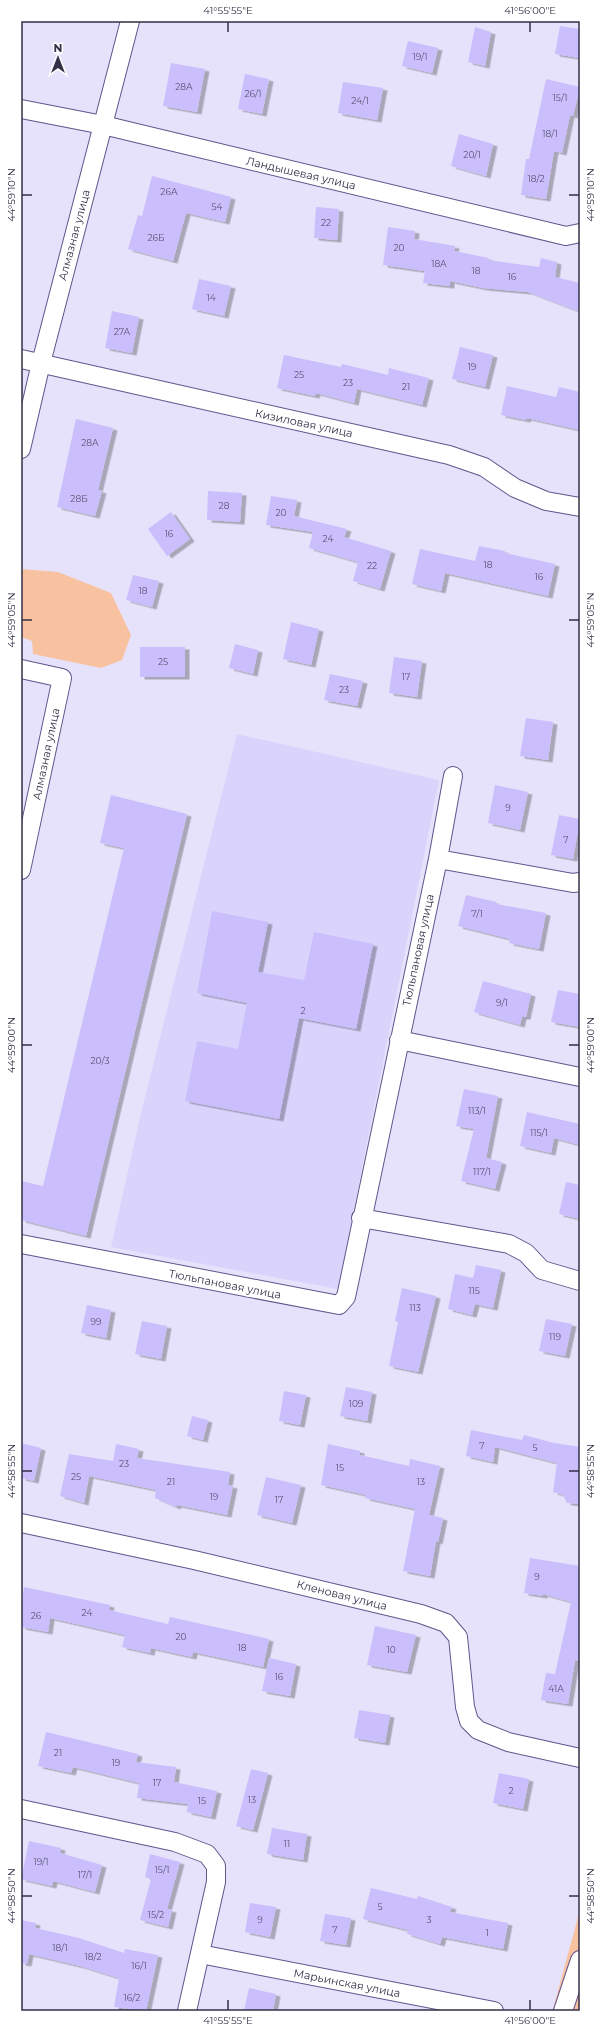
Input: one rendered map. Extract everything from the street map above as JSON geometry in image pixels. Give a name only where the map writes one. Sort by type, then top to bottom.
[{"type":"street","name":"Алмазная улица","points":[[21,449],[41,363],[130,21]]},
{"type":"street","name":"Ландышевая улица","points":[[21,109],[103,125],[566,236],[580,233]]},
{"type":"street","name":"Кизиловая улица","points":[[21,359],[136,387],[449,455],[484,467],[515,488],[546,502],[580,507]]},
{"type":"street","name":"Алмазная улица","points":[[21,670],[62,678],[21,870]]},
{"type":"street","name":"Тюльпановая улица","points":[[21,1244],[339,1305],[346,1297],[361,1218],[438,859],[453,776]]},
{"type":"street","points":[[438,859],[573,883],[580,882]]},
{"type":"street","points":[[399,1040],[580,1077]]},
{"type":"street","points":[[361,1218],[510,1244],[526,1253],[542,1270],[580,1281]]},
{"type":"street","name":"Кленовая улица","points":[[21,1523],[194,1560],[421,1614],[446,1623],[458,1637],[464,1707],[469,1721],[478,1730],[508,1742],[580,1758]]},
{"type":"street","points":[[21,1809],[175,1842],[207,1854],[216,1866],[216,1882],[187,2011]]},
{"type":"street","name":"Марьинская улица","points":[[200,1954],[494,2011]]},
{"type":"street","points":[[563,2011],[580,1960]]},
{"type":"shaded area","points":[[21,569],[58,572],[111,593],[131,635],[122,660],[101,668],[33,654],[32,641],[21,637]]},
{"type":"shaded area","points":[[237,734],[439,780],[338,1289],[111,1247],[141,1113]]},
{"type":"shaded area","points":[[580,1910],[580,2011],[553,2011],[553,2009]]},
{"type":"building","points":[[560,26],[580,29],[580,58],[555,54]]},
{"type":"building","points":[[475,27],[491,32],[485,66],[468,62]]},
{"type":"building","points":[[408,41],[438,48],[432,73],[402,66]]},
{"type":"building","points":[[171,63],[205,69],[197,112],[163,106]]},
{"type":"building","points":[[245,74],[269,79],[262,114],[238,109]]},
{"type":"building","points":[[546,79],[580,87],[573,116],[570,115],[562,153],[554,151],[546,199],[521,195],[526,159],[529,159]]},
{"type":"building","points":[[343,82],[383,88],[377,120],[338,113]]},
{"type":"building","points":[[459,134],[493,144],[486,176],[451,166]]},
{"type":"building","points":[[152,176],[231,197],[225,222],[186,213],[173,261],[128,249],[138,215],[142,216]]},
{"type":"building","points":[[316,207],[339,209],[337,240],[314,238]]},
{"type":"building","points":[[388,227],[415,231],[414,239],[455,246],[454,251],[489,258],[488,260],[539,267],[541,258],[557,262],[555,277],[580,283],[580,312],[528,292],[483,288],[450,281],[450,286],[423,283],[425,271],[383,265]]},
{"type":"building","points":[[199,279],[231,286],[224,316],[192,309]]},
{"type":"building","points":[[112,311],[139,317],[132,353],[105,348]]},
{"type":"building","points":[[460,347],[493,355],[485,387],[452,379]]},
{"type":"building","points":[[284,355],[341,367],[342,364],[388,375],[389,368],[429,378],[422,405],[357,389],[354,403],[316,393],[315,396],[277,388]]},
{"type":"building","points":[[507,386],[556,397],[559,387],[580,392],[580,430],[527,418],[526,420],[501,415]]},
{"type":"building","points":[[76,419],[113,428],[98,490],[102,491],[95,516],[57,507]]},
{"type":"building","points":[[208,491],[242,493],[240,522],[207,520]]},
{"type":"building","points":[[271,496],[297,500],[294,516],[347,529],[344,537],[391,551],[380,589],[353,581],[358,562],[309,548],[313,532],[266,525]]},
{"type":"building","points":[[171,512],[190,539],[167,556],[148,529]]},
{"type":"building","points":[[479,546],[555,564],[548,596],[445,573],[441,591],[412,584],[420,549],[475,561]]},
{"type":"building","points":[[133,575],[159,581],[152,607],[126,600]]},
{"type":"building","points":[[291,622],[319,629],[311,665],[283,659]]},
{"type":"building","points":[[235,644],[258,650],[253,674],[229,668]]},
{"type":"building","points":[[140,647],[185,647],[185,677],[140,677]]},
{"type":"building","points":[[394,657],[422,661],[417,697],[389,693]]},
{"type":"building","points":[[330,674],[363,681],[357,706],[324,700]]},
{"type":"building","points":[[526,718],[553,722],[548,760],[520,756]]},
{"type":"building","points":[[495,785],[528,792],[520,830],[488,823]]},
{"type":"building","points":[[111,795],[187,814],[86,1236],[21,1220],[21,1181],[43,1186],[124,848],[100,843]]},
{"type":"building","points":[[559,815],[580,819],[573,859],[551,855]]},
{"type":"building","points":[[466,895],[496,902],[496,904],[546,913],[539,949],[509,943],[510,939],[458,926]]},
{"type":"building","points":[[212,911],[268,922],[258,972],[304,980],[314,932],[373,944],[356,1029],[299,1018],[279,1119],[185,1101],[197,1041],[238,1049],[247,1003],[197,993]]},
{"type":"building","points":[[483,981],[531,994],[526,1017],[522,1017],[520,1025],[474,1012]]},
{"type":"building","points":[[558,990],[580,994],[580,1027],[551,1022]]},
{"type":"building","points":[[464,1089],[498,1096],[486,1158],[502,1162],[495,1189],[461,1181],[474,1129],[456,1126]]},
{"type":"building","points":[[527,1112],[580,1124],[580,1145],[554,1138],[551,1153],[520,1146]]},
{"type":"building","points":[[566,1182],[580,1185],[580,1219],[559,1214]]},
{"type":"building","points":[[476,1265],[501,1270],[493,1308],[475,1304],[472,1315],[448,1309],[455,1274],[473,1278]]},
{"type":"building","points":[[402,1288],[436,1296],[418,1372],[389,1366],[398,1322],[395,1321]]},
{"type":"building","points":[[87,1305],[111,1310],[106,1338],[81,1333]]},
{"type":"building","points":[[546,1319],[572,1324],[565,1356],[539,1351]]},
{"type":"building","points":[[142,1321],[167,1326],[161,1359],[135,1354]]},
{"type":"building","points":[[346,1387],[372,1392],[367,1421],[340,1416]]},
{"type":"building","points":[[284,1391],[306,1395],[300,1425],[279,1421]]},
{"type":"building","points":[[192,1416],[208,1420],[203,1440],[187,1436]]},
{"type":"building","points":[[471,1430],[522,1440],[524,1435],[554,1443],[580,1447],[580,1504],[567,1503],[563,1495],[553,1492],[557,1463],[495,1447],[493,1462],[466,1456]]},
{"type":"building","points":[[21,1443],[41,1448],[34,1481],[21,1478]]},
{"type":"building","points":[[116,1444],[139,1449],[137,1458],[230,1472],[228,1485],[233,1486],[227,1515],[177,1505],[176,1507],[155,1498],[156,1490],[89,1476],[84,1503],[60,1496],[69,1454],[113,1461]]},
{"type":"building","points":[[328,1444],[360,1451],[360,1455],[409,1466],[410,1459],[440,1466],[429,1515],[443,1518],[438,1542],[436,1541],[430,1576],[403,1571],[415,1509],[365,1498],[366,1495],[321,1485]]},
{"type":"building","points":[[266,1477],[301,1485],[292,1523],[257,1515]]},
{"type":"building","points":[[530,1558],[580,1566],[580,1661],[575,1660],[568,1704],[541,1700],[546,1673],[555,1674],[571,1602],[543,1594],[543,1596],[524,1593]]},
{"type":"building","points":[[24,1587],[110,1605],[109,1610],[168,1624],[170,1617],[269,1639],[263,1667],[193,1652],[192,1657],[151,1648],[150,1653],[122,1647],[125,1635],[50,1618],[48,1632],[21,1627],[21,1606]]},
{"type":"building","points":[[375,1626],[416,1635],[407,1672],[367,1665]]},
{"type":"building","points":[[269,1658],[296,1664],[290,1696],[262,1691]]},
{"type":"building","points":[[359,1710],[390,1715],[385,1743],[354,1738]]},
{"type":"building","points":[[46,1732],[138,1754],[136,1762],[176,1767],[174,1782],[217,1791],[211,1817],[187,1812],[188,1804],[137,1798],[139,1783],[73,1767],[71,1773],[38,1766]]},
{"type":"building","points":[[251,1769],[268,1773],[253,1830],[236,1826]]},
{"type":"building","points":[[499,1773],[529,1779],[523,1809],[493,1803]]},
{"type":"building","points":[[272,1828],[307,1834],[303,1860],[267,1854]]},
{"type":"building","points":[[29,1841],[61,1848],[60,1853],[102,1865],[95,1892],[53,1881],[52,1886],[21,1879]]},
{"type":"building","points":[[150,1854],[180,1862],[167,1909],[172,1910],[168,1927],[140,1920],[151,1879],[145,1877]]},
{"type":"building","points":[[371,1888],[417,1899],[418,1896],[452,1907],[450,1912],[508,1923],[503,1949],[442,1937],[440,1944],[407,1934],[408,1930],[363,1919]]},
{"type":"building","points":[[250,1903],[276,1907],[270,1937],[245,1932]]},
{"type":"building","points":[[325,1914],[351,1918],[346,1945],[320,1941]]},
{"type":"building","points":[[21,1920],[36,1923],[35,1928],[79,1938],[124,1953],[125,1949],[158,1955],[146,2011],[114,2007],[119,1978],[80,1966],[29,1954],[27,1964],[21,1963]]},
{"type":"building","points":[[249,1988],[276,1994],[273,2011],[244,2011]]}]
